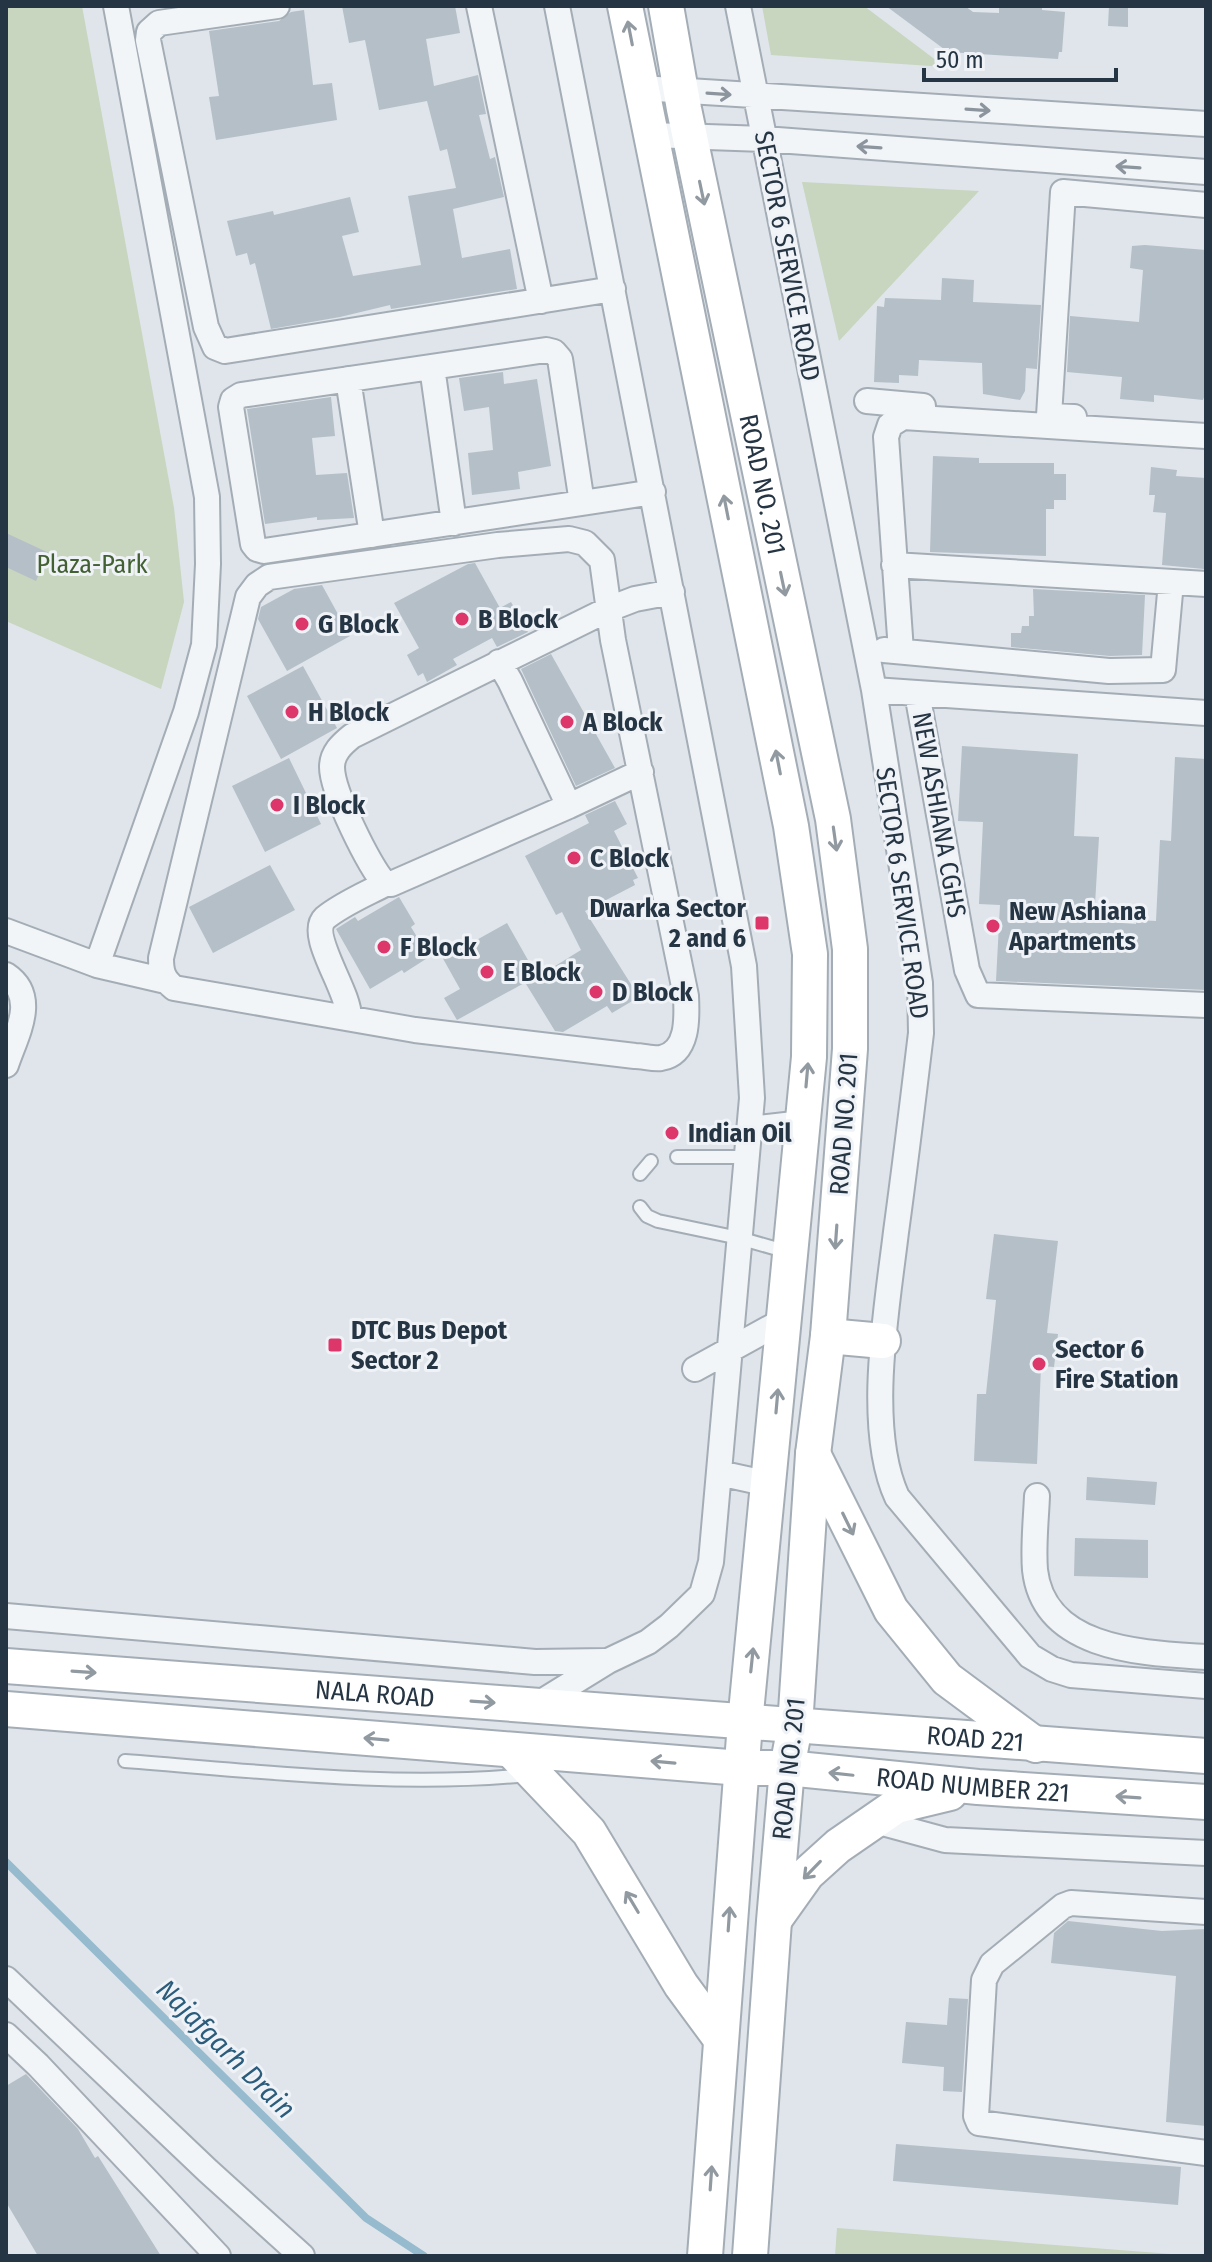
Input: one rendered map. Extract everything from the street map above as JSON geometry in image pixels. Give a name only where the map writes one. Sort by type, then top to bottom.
[{"type":"main road","name":"ROAD NO. 201","points":[[625,6],[795,855],[810,954],[809,1057],[741,1768],[705,2256]]},
{"type":"main road","name":"ROAD NO. 201","points":[[666,6],[690,136],[833,819],[850,949],[850,1049],[828,1336],[813,1454],[795,1726],[787,1768],[774,1921],[750,2256]]},
{"type":"main road","points":[[828,1336],[883,1341]]},
{"type":"main road","points":[[813,1454],[891,1610],[947,1679],[1036,1745]]},
{"type":"main road","name":"NALA ROAD","points":[[6,1666],[745,1723]]},
{"type":"main road","name":"NALA ROAD","points":[[6,1709],[523,1762],[741,1768]]},
{"type":"main road","name":"ROAD 221","points":[[745,1723],[1206,1756]]},
{"type":"main road","points":[[523,1762],[589,1832],[681,1985],[720,2038]]},
{"type":"main road","name":"ROAD NUMBER 221","points":[[741,1768],[787,1768],[978,1787],[1206,1802]]},
{"type":"main road","points":[[774,1921],[807,1874],[838,1846],[896,1806],[978,1787]]},
{"type":"street","points":[[97,965],[186,712],[204,645],[208,564],[207,497],[116,6]]},
{"type":"street","points":[[277,6],[159,23],[149,32],[148,40],[206,327],[215,347],[225,351],[613,289]]},
{"type":"street","points":[[479,6],[541,301]]},
{"type":"street","points":[[535,1706],[659,1634],[686,1613],[702,1594],[711,1562],[752,1098],[744,966],[557,6]]},
{"type":"street","name":"SECTOR 6 SERVICE ROAD","points":[[738,6],[874,690],[920,983],[922,1012],[883,1341],[881,1409],[890,1482],[897,1497],[1030,1656],[1052,1669],[1071,1675],[1206,1686]]},
{"type":"street","points":[[641,88],[1206,124]]},
{"type":"street","points":[[651,135],[764,139],[1206,172]]},
{"type":"street","points":[[1049,416],[1063,192],[1206,205]]},
{"type":"street","points":[[582,503],[560,359],[554,352],[546,350],[241,395],[233,400],[231,407],[253,544],[264,551],[454,523],[653,492]]},
{"type":"street","points":[[432,367],[454,523]]},
{"type":"street","points":[[348,379],[372,535]]},
{"type":"street","points":[[867,401],[1049,416],[1206,424]]},
{"type":"street","points":[[901,651],[886,437],[890,425],[903,417],[1206,436]]},
{"type":"street","points":[[569,539],[585,543],[602,560],[641,772],[686,996],[687,1016],[683,1038],[677,1050],[663,1058],[415,1030],[174,988],[161,970],[161,958],[248,597],[257,585],[269,577],[498,545],[569,539]]},
{"type":"street","points":[[894,565],[1206,584]]},
{"type":"street","points":[[866,649],[1109,671],[1163,670],[1171,582]]},
{"type":"street","points":[[385,884],[366,853],[335,784],[332,765],[335,752],[352,736],[609,609],[635,599],[672,592]]},
{"type":"street","points":[[499,662],[569,806]]},
{"type":"street","points":[[874,690],[917,693]]},
{"type":"street","name":"NEW ASHIANA CGHS","points":[[1206,713],[917,693],[967,970],[978,995],[1206,1005]]},
{"type":"street","points":[[349,1017],[345,993],[318,930],[322,921],[385,884],[391,884],[641,772]]},
{"type":"street","points":[[6,931],[97,965],[166,981]]},
{"type":"street","points":[[6,975],[18,984],[24,997],[24,1009],[6,1065]]},
{"type":"street","points":[[749,1129],[803,1123]]},
{"type":"street","points":[[695,1369],[784,1320]]},
{"type":"street","points":[[719,1473],[769,1484]]},
{"type":"street","points":[[1037,1496],[1035,1570],[1040,1589],[1055,1614],[1072,1630],[1102,1644],[1206,1657]]},
{"type":"street","points":[[6,1616],[535,1662],[608,1661]]},
{"type":"street","points":[[875,1821],[945,1840],[1206,1853]]},
{"type":"street","points":[[1206,1912],[1071,1903],[1063,1906],[992,1964],[984,1980],[976,2116],[979,2123],[1206,2153]]},
{"type":"street","points":[[6,1979],[302,2256]]},
{"type":"street","points":[[6,2035],[218,2256]]},
{"type":"lane","points":[[677,1157],[747,1157]]},
{"type":"lane","points":[[640,1174],[651,1161]]},
{"type":"lane","points":[[640,1207],[647,1216],[658,1221],[739,1238],[791,1253]]},
{"type":"lane","points":[[125,1761],[368,1780],[469,1780],[523,1762]]},
{"type":"green space","name":"Plaza-Park","points":[[6,6],[82,6],[174,508],[184,602],[161,689],[6,621]]},
{"type":"green space","points":[[762,6],[864,6],[945,67],[771,55]]},
{"type":"green space","points":[[802,182],[979,191],[839,341]]},
{"type":"green space","points":[[837,2228],[1197,2256],[835,2256]]},
{"type":"building","points":[[342,6],[455,6],[460,33],[426,39],[434,86],[478,75],[486,114],[479,115],[490,159],[495,157],[504,197],[453,209],[462,258],[510,249],[517,289],[391,309],[390,305],[271,329],[255,263],[250,265],[247,253],[236,256],[227,221],[273,211],[274,215],[350,197],[359,232],[342,236],[353,276],[421,265],[408,196],[456,188],[447,149],[440,151],[427,101],[379,110],[365,40],[349,43]]},
{"type":"building","points":[[886,6],[965,6],[973,12],[999,13],[999,6],[1042,6],[1042,10],[1065,12],[1062,52],[1059,52],[1058,59],[948,52]]},
{"type":"building","points":[[1109,6],[1128,6],[1128,27],[1108,26]]},
{"type":"building","points":[[304,10],[313,85],[332,83],[337,120],[216,140],[209,97],[219,96],[209,31],[279,21],[291,12]]},
{"type":"building","points":[[1132,246],[1206,250],[1206,392],[1203,400],[1154,395],[1154,402],[1120,399],[1122,377],[1067,372],[1070,316],[1139,322],[1143,270],[1130,268]]},
{"type":"building","points":[[942,278],[974,280],[973,302],[1041,305],[1037,369],[1026,368],[1025,391],[1020,400],[983,394],[982,363],[919,360],[918,376],[899,375],[899,383],[874,382],[877,306],[884,307],[885,298],[941,300]]},
{"type":"building","points":[[503,372],[504,384],[537,379],[551,466],[518,472],[520,489],[472,495],[468,453],[493,450],[489,407],[464,411],[459,378]]},
{"type":"building","points":[[331,397],[335,436],[312,438],[316,475],[347,473],[354,518],[317,520],[317,517],[265,524],[247,409]]},
{"type":"building","points":[[933,456],[979,458],[979,463],[1054,463],[1054,474],[1066,474],[1066,500],[1054,500],[1054,509],[1046,509],[1046,556],[930,552]]},
{"type":"building","points":[[1151,467],[1177,470],[1176,476],[1206,478],[1204,569],[1162,565],[1166,513],[1153,512],[1155,495],[1149,495]]},
{"type":"building","points":[[6,533],[49,553],[36,581],[6,567]]},
{"type":"building","name":"B Block","points":[[475,563],[500,608],[511,602],[528,632],[497,647],[492,638],[453,659],[457,665],[427,682],[423,673],[418,676],[407,655],[419,648],[394,603]]},
{"type":"building","name":"G Block","points":[[322,585],[350,636],[287,671],[258,619],[261,607],[294,589]]},
{"type":"building","points":[[1033,589],[1145,595],[1142,655],[1110,656],[1011,647],[1011,633],[1021,633],[1022,626],[1029,626],[1029,616],[1034,616]]},
{"type":"building","name":"A Block","points":[[551,654],[615,768],[576,786],[521,669]]},
{"type":"building","name":"H Block","points":[[303,666],[337,728],[281,759],[247,696]]},
{"type":"building","points":[[962,746],[1078,754],[1074,836],[1099,837],[1094,921],[1136,924],[1136,920],[1156,921],[1160,840],[1171,841],[1175,757],[1206,759],[1206,990],[996,981],[1000,905],[979,904],[983,822],[958,821]]},
{"type":"building","name":"I Block","points":[[289,758],[321,824],[265,852],[232,786]]},
{"type":"building","points":[[615,801],[627,824],[614,831],[638,878],[633,880],[635,885],[585,911],[639,997],[612,1013],[607,1006],[563,1032],[555,1031],[526,984],[581,950],[562,912],[556,915],[525,856],[589,823],[585,815]]},
{"type":"building","points":[[270,865],[295,910],[213,953],[189,907]]},
{"type":"building","name":"F Block","points":[[399,897],[415,924],[411,927],[429,957],[370,989],[336,929],[355,917],[358,921]]},
{"type":"building","name":"E Block","points":[[507,923],[537,976],[457,1020],[444,998],[460,989],[441,955],[461,943],[464,947]]},
{"type":"building","points":[[994,1234],[1058,1241],[1047,1333],[1058,1334],[1054,1367],[1041,1366],[1037,1464],[974,1461],[977,1394],[986,1394],[996,1300],[986,1299]]},
{"type":"building","points":[[1087,1477],[1157,1482],[1155,1505],[1086,1500]]},
{"type":"building","points":[[1075,1538],[1148,1540],[1148,1578],[1074,1576]]},
{"type":"building","points":[[1068,1921],[1162,1931],[1206,1929],[1206,2126],[1166,2122],[1176,1976],[1051,1963],[1054,1933]]},
{"type":"building","points":[[949,1998],[968,1999],[962,2092],[943,2091],[944,2067],[902,2063],[906,2022],[947,2025]]},
{"type":"building","points":[[26,2074],[78,2129],[161,2256],[38,2256],[6,2202],[6,2086]]},
{"type":"building","points":[[896,2144],[1181,2167],[1178,2205],[893,2181]]},
{"type":"waterway","name":"Najafgarh Drain","points":[[6,1862],[366,2218],[424,2256]]},
{"type":"place","name":"B Block","points":[[462,619]]},
{"type":"place","name":"G Block","points":[[302,624]]},
{"type":"place","name":"H Block","points":[[292,712]]},
{"type":"place","name":"A Block","points":[[567,722]]},
{"type":"place","name":"I Block","points":[[277,805]]},
{"type":"place","name":"C Block","points":[[574,858]]},
{"type":"place","name":"Dwarka Sector 2 and 6","points":[[762,923]]},
{"type":"place","name":"New Ashiana Apartments","points":[[993,926]]},
{"type":"place","name":"F Block","points":[[384,947]]},
{"type":"place","name":"E Block","points":[[487,972]]},
{"type":"place","name":"D Block","points":[[596,992]]},
{"type":"place","name":"Indian Oil","points":[[672,1133]]},
{"type":"place","name":"DTC Bus Depot Sector 2","points":[[335,1345]]},
{"type":"place","name":"Sector 6 Fire Station","points":[[1039,1364]]}]
